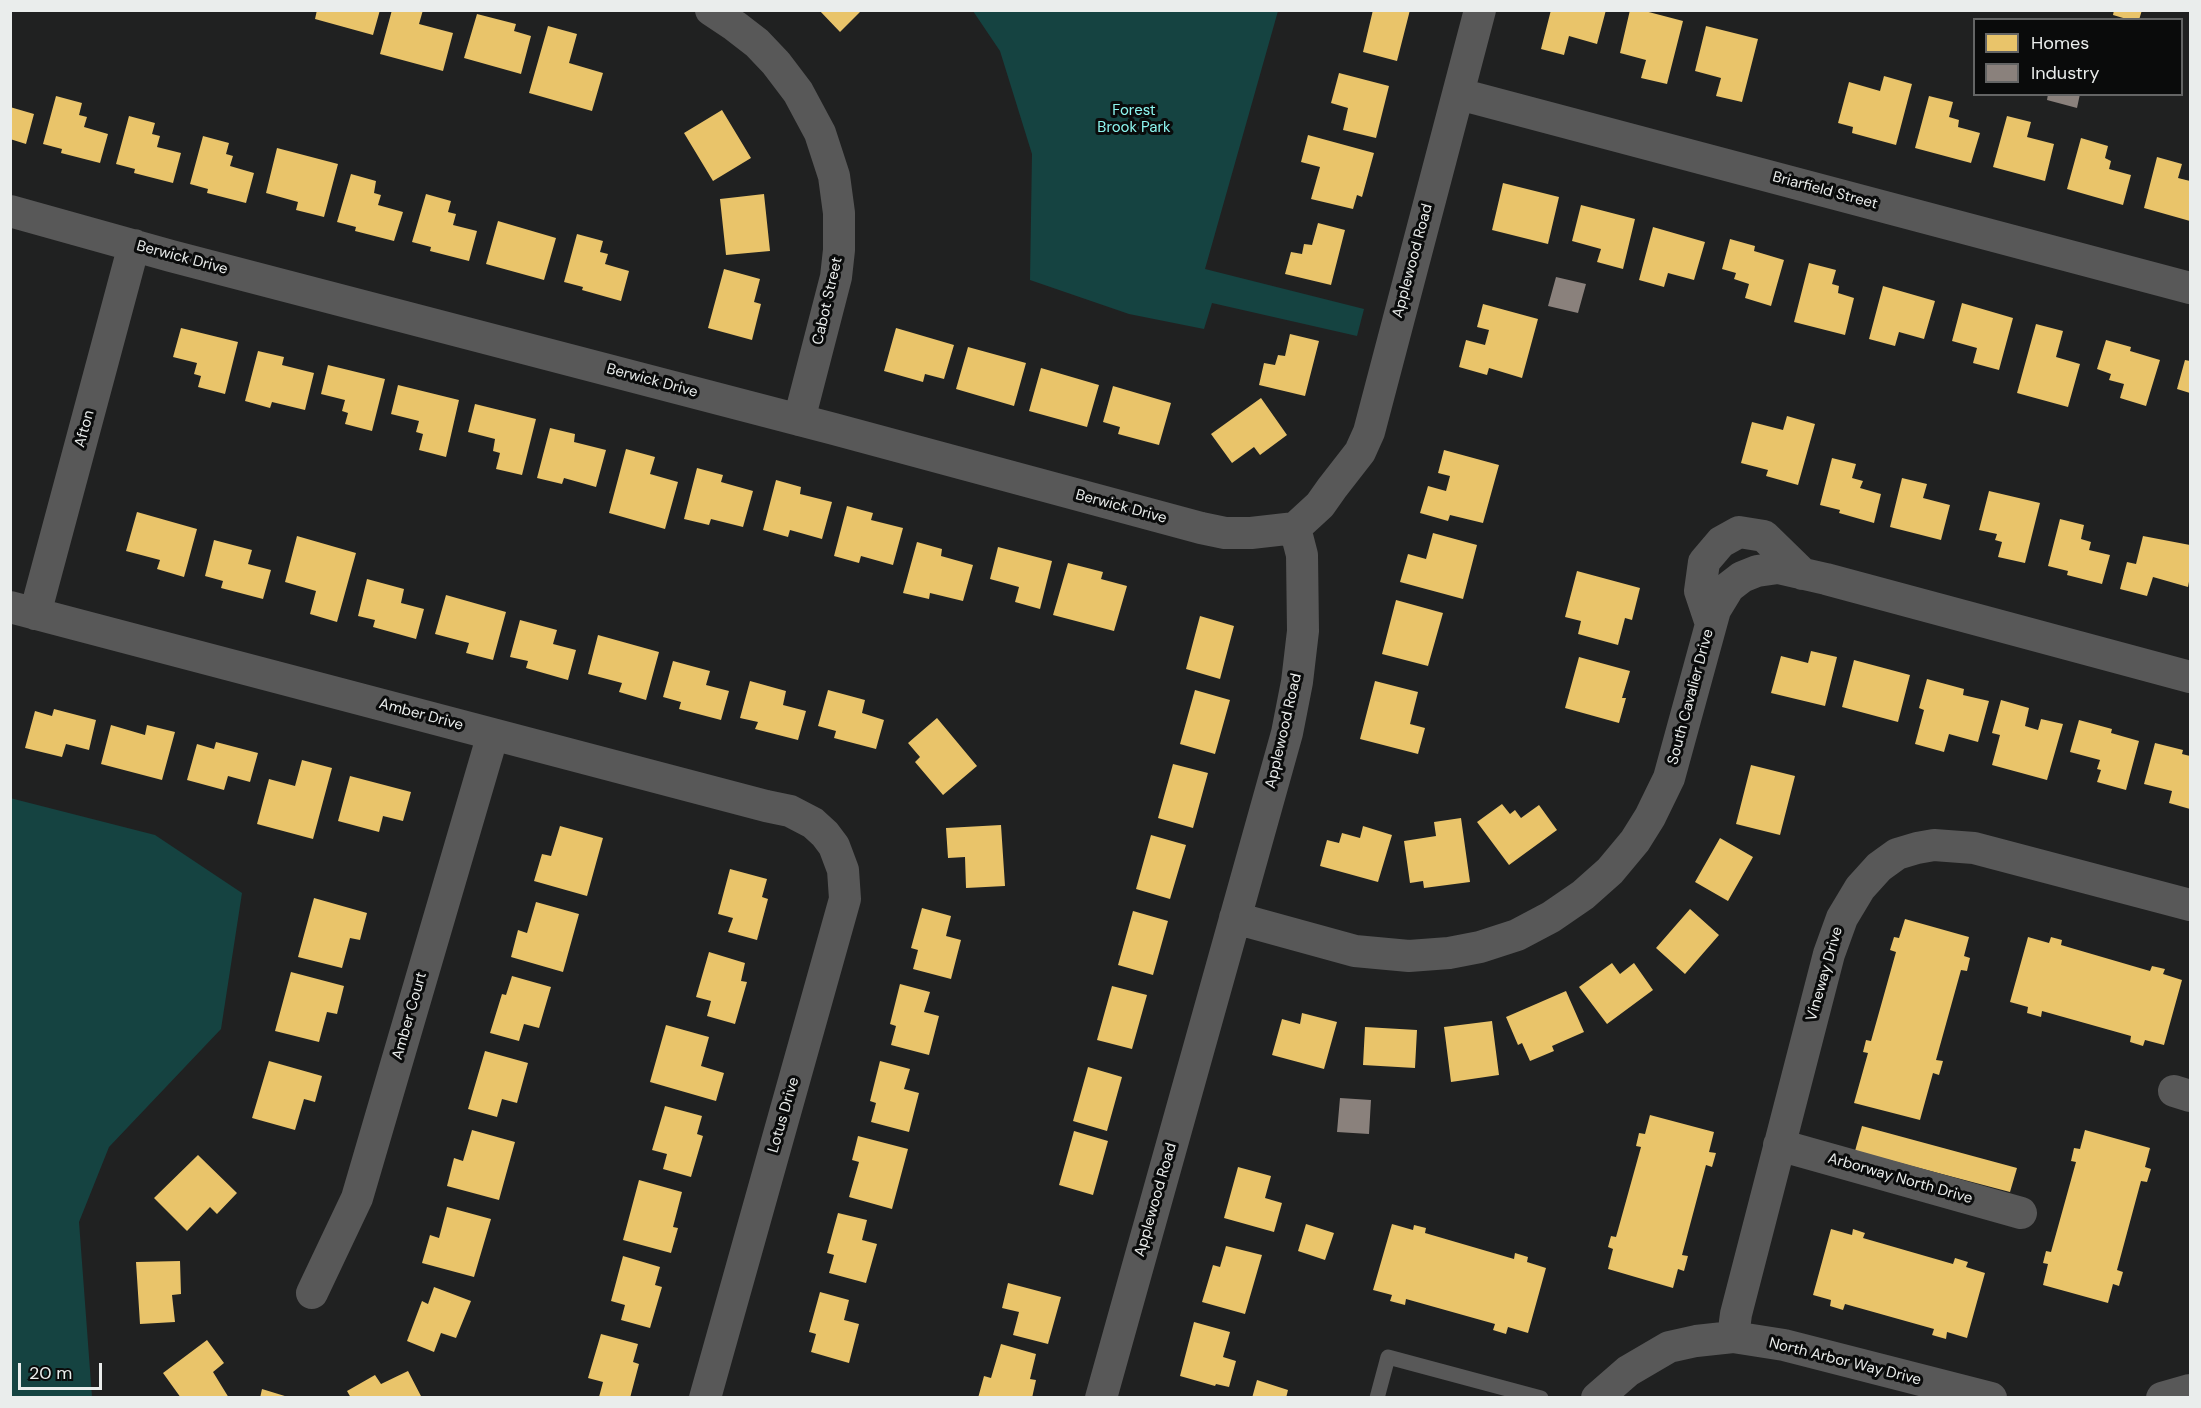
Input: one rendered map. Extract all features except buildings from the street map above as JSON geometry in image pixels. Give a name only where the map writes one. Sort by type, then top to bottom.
[{"type":"street","name":"Cabot Street","points":[[711,10],[757,43],[798,92],[820,133],[834,177],[839,213],[836,278],[799,420]]},
{"type":"street","name":"Applewood Road","points":[[1101,1398],[1287,733],[1297,682],[1303,631],[1302,555],[1295,528],[1320,505],[1360,452],[1370,432],[1480,10]]},
{"type":"street","name":"Briarfield Street","points":[[1459,94],[2190,288]]},
{"type":"street","name":"Berwick Drive","points":[[10,211],[1201,528],[1226,533],[1243,533],[1295,528]]},
{"type":"street","name":"Afton","points":[[23,610],[134,244]]},
{"type":"street","points":[[1711,624],[1700,591],[1704,562],[1721,542],[1739,532],[1764,536],[1803,574]]},
{"type":"street","name":"South Cavalier Drive","points":[[1235,918],[1355,951],[1410,956],[1449,953],[1480,947],[1517,935],[1551,917],[1583,896],[1610,871],[1635,841],[1650,817],[1669,778],[1719,600],[1729,587],[1742,577],[1757,571],[1778,568],[1803,574],[2190,677]]},
{"type":"street","name":"Amber Drive","points":[[23,610],[790,811],[813,823],[825,834]]},
{"type":"street","name":"Amber Court","points":[[312,1293],[357,1198],[494,734]]},
{"type":"street","name":"Lotus Drive","points":[[711,1396],[844,899],[843,870],[834,846],[825,834]]},
{"type":"street","name":"Vineway Drive","points":[[1733,1337],[1736,1314],[1829,954],[1842,918],[1860,888],[1880,867],[1897,854],[1934,845],[1974,848],[2190,906]]},
{"type":"street","name":"Arborway North Drive","points":[[1779,1145],[2021,1213]]},
{"type":"street","name":"North Arbor Way Drive","points":[[1597,1398],[1628,1371],[1669,1347],[1733,1337],[1784,1345],[1991,1398]]},
{"type":"street","points":[[2162,1398],[2190,1390]]},
{"type":"lane","points":[[1377,1398],[1388,1357],[1541,1398]]},
{"type":"green space","name":"Forest Brook Park","points":[[973,11],[1278,11],[1205,269],[1364,309],[1357,336],[1212,303],[1204,329],[1129,314],[1030,280],[1032,154],[1000,51]]},
{"type":"green space","points":[[10,798],[155,835],[242,893],[221,1029],[109,1147],[79,1222],[92,1397],[11,1397]]}]
